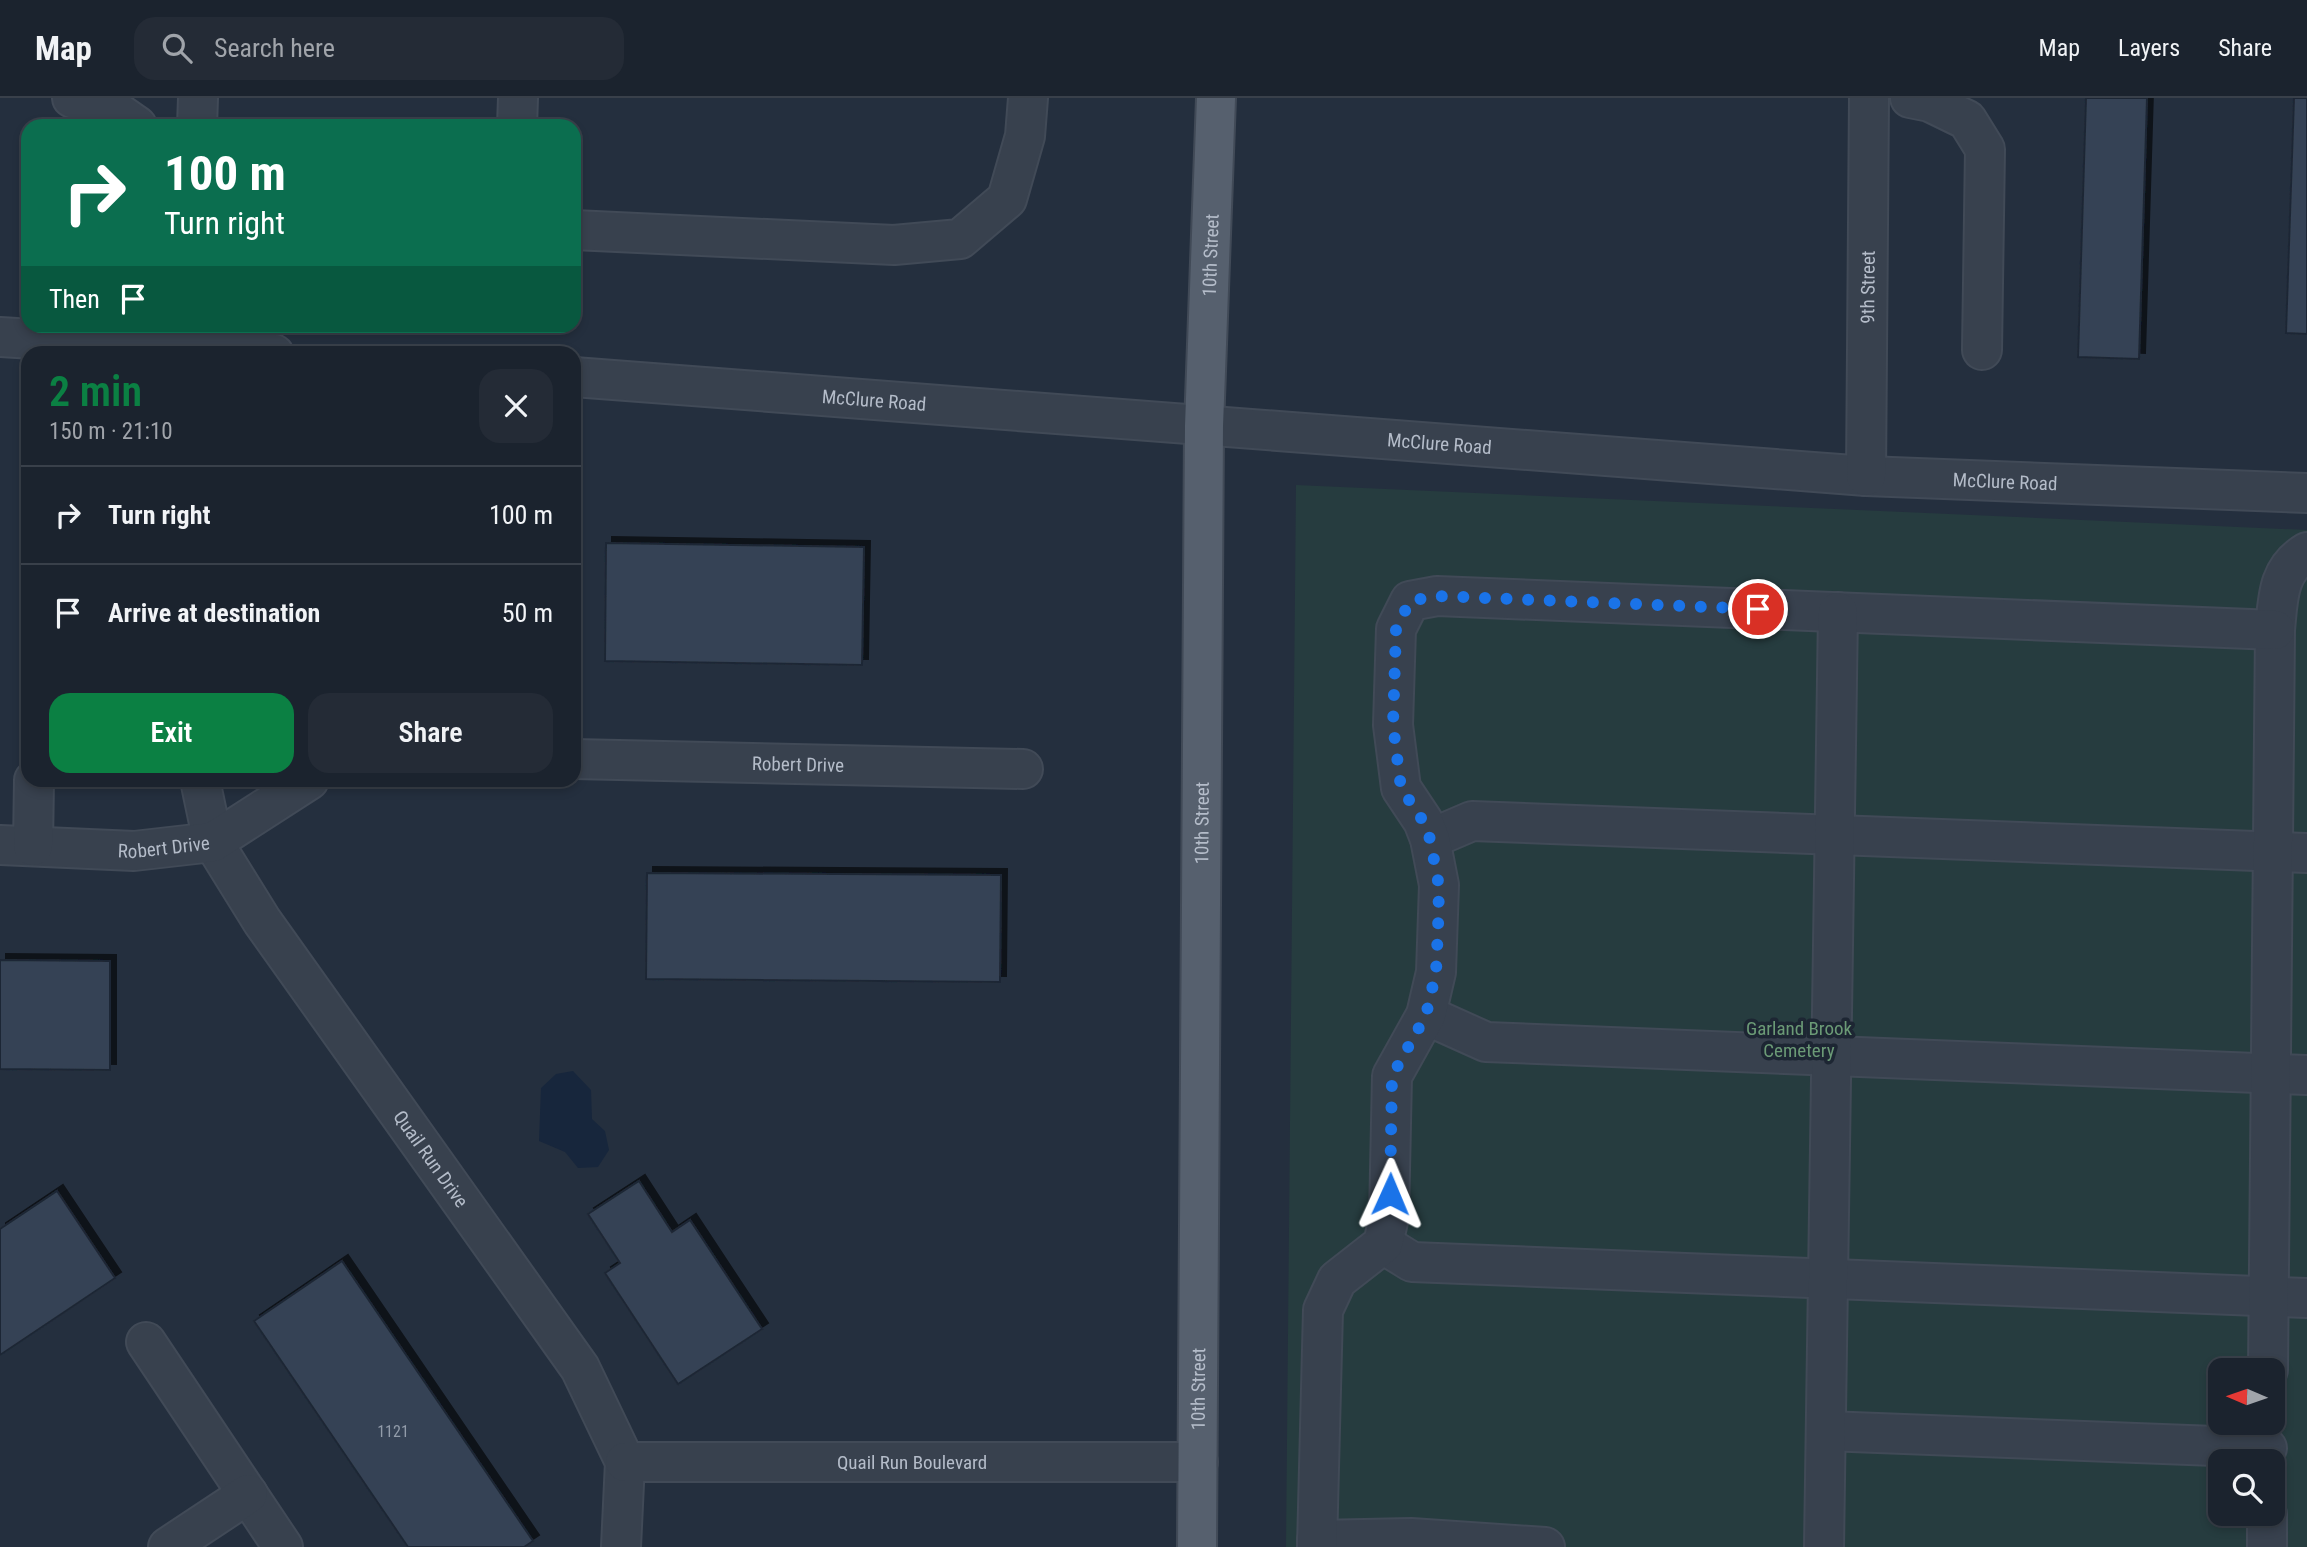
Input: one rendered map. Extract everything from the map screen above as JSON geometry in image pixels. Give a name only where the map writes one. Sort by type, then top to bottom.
[{"type":"main road","name":"10th Street","points":[[1197,1547],[1204,426],[1216,98]]},
{"type":"street","points":[[72,98],[120,114],[127,119]]},
{"type":"street","points":[[197,119],[198,98]]},
{"type":"street","points":[[517,119],[518,98]]},
{"type":"street","points":[[581,230],[894,246],[960,239],[1007,199],[1026,136],[1028,98]]},
{"type":"street","name":"9th Street","points":[[1866,476],[1869,98]]},
{"type":"street","points":[[1910,98],[1930,102],[1967,120],[1985,149],[1982,350]]},
{"type":"street","points":[[0,337],[191,342],[219,346]]},
{"type":"street","name":"McClure Road","points":[[581,378],[1866,476],[2307,493]]},
{"type":"street","points":[[2268,1358],[2269,1296],[2289,1074],[2290,853],[2275,630],[2279,582],[2299,557],[2307,552]]},
{"type":"street","points":[[1545,1547],[1411,1538],[1317,1544],[1323,1310],[1337,1280],[1383,1244],[1389,1217],[1392,1076],[1426,1015],[1436,972],[1439,886],[1430,839],[1423,821],[1401,788],[1393,725],[1396,629],[1410,601],[1437,596],[2275,630]]},
{"type":"street","points":[[1824,1547],[1838,612]]},
{"type":"street","name":"Robert Drive","points":[[581,759],[1023,769]]},
{"type":"street","points":[[16,845],[32,787]]},
{"type":"street","name":"Quail Run Drive","points":[[201,787],[213,842],[261,921],[580,1368],[625,1462],[621,1547]]},
{"type":"street","name":"Robert Drive","points":[[16,845],[134,851],[213,842],[298,787]]},
{"type":"street","points":[[1430,839],[1472,821],[2290,853]]},
{"type":"street","points":[[1426,1015],[1486,1042],[1735,1050],[1830,1058],[2289,1074]]},
{"type":"street","points":[[1383,1244],[1412,1262],[2307,1298]]},
{"type":"street","points":[[146,1342],[283,1547]]},
{"type":"street","points":[[1826,1431],[2267,1444]]},
{"type":"street","name":"Quail Run Boulevard","points":[[625,1462],[1198,1462]]},
{"type":"street","points":[[168,1547],[248,1494]]},
{"type":"street","points":[[2267,1526],[2267,1547]]},
{"type":"green space","name":"Garland Brook Cemetery","points":[[1296,485],[2307,530],[2307,1547],[1286,1547]]},
{"type":"water","points":[[573,1071],[591,1090],[592,1119],[605,1131],[609,1150],[598,1167],[578,1168],[565,1152],[539,1141],[541,1088],[556,1074]]},
{"type":"building","points":[[2086,98],[2147,98],[2139,359],[2078,357]]},
{"type":"building","points":[[2294,98],[2307,98],[2307,334],[2286,333]]},
{"type":"building","points":[[606,543],[864,547],[862,665],[605,661]]},
{"type":"building","points":[[647,873],[1001,875],[1000,982],[646,979]]},
{"type":"building","points":[[0,960],[110,961],[110,1070],[0,1069]]},
{"type":"building","points":[[639,1181],[672,1232],[690,1220],[762,1329],[678,1384],[605,1273],[620,1263],[588,1214]]},
{"type":"building","points":[[57,1191],[115,1278],[0,1355],[0,1229]]},
{"type":"building","points":[[342,1261],[533,1541],[524,1547],[408,1547],[254,1321]]},
{"type":"route","points":[[1390,1194],[1392,1076],[1426,1015],[1436,972],[1438,929],[1439,886],[1430,839],[1423,821],[1401,788],[1393,725],[1396,629],[1410,601],[1437,596],[1758,609]]}]
